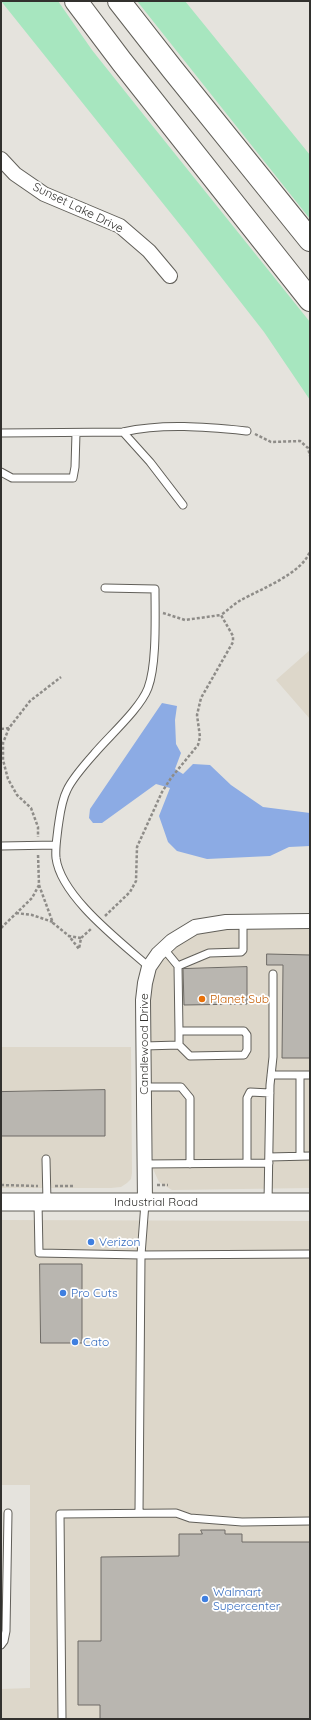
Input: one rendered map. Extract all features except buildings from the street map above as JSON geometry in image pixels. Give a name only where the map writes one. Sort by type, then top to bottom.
[{"type":"highway","points":[[76,1],[122,62],[310,300]]},
{"type":"highway","points":[[119,1],[310,240]]},
{"type":"street","name":"Sunset Lake Drive","points":[[1,159],[15,174],[44,194],[120,226],[150,251],[170,276]]},
{"type":"street","name":"Candlewood Drive","points":[[145,1203],[143,1000],[144,983],[149,967],[172,941],[195,927],[243,921],[310,921]]},
{"type":"street","name":"Industrial Road","points":[[1,1202],[44,1197],[145,1203],[310,1202]]},
{"type":"lane","points":[[1,433],[123,432],[139,429],[190,426],[247,431]]},
{"type":"lane","points":[[123,432],[150,462],[183,505]]},
{"type":"lane","points":[[1,472],[12,478],[73,478],[75,467],[76,433]]},
{"type":"lane","points":[[105,588],[156,589],[152,674],[147,690],[123,722],[94,754],[67,788],[61,807],[56,845],[56,860],[65,881],[76,898],[98,922],[149,967]]},
{"type":"lane","points":[[1,846],[56,845]]},
{"type":"lane","points":[[178,966],[209,953],[240,952],[243,950],[243,921]]},
{"type":"lane","points":[[164,949],[178,966],[179,1045],[190,1056],[244,1055],[247,1050],[247,1035],[244,1030],[179,1031]]},
{"type":"lane","points":[[268,1202],[270,1093],[273,1057],[273,974]]},
{"type":"lane","points":[[144,1046],[179,1045]]},
{"type":"lane","points":[[271,1075],[310,1075]]},
{"type":"lane","points":[[300,1075],[300,1156]]},
{"type":"lane","points":[[144,1087],[181,1087],[190,1098],[190,1164]]},
{"type":"lane","points":[[247,1163],[247,1098],[250,1092],[270,1093]]},
{"type":"lane","points":[[145,1164],[247,1163],[310,1156]]},
{"type":"lane","points":[[46,1159],[39,1253],[141,1255],[310,1254]]},
{"type":"lane","points":[[139,1513],[141,1255],[145,1203]]},
{"type":"lane","points":[[1,1645],[4,1641],[6,1631],[8,1513]]},
{"type":"lane","points":[[62,1719],[60,1514],[176,1513],[190,1518],[242,1522],[310,1521]]},
{"type":"path","points":[[247,431],[271,442],[300,441],[308,448],[310,456]]},
{"type":"path","points":[[155,610],[185,620],[221,615],[240,601],[270,586],[296,569],[308,558],[310,551]]},
{"type":"path","points":[[16,913],[32,915],[53,923],[68,936],[79,949],[81,938],[130,892],[136,881],[137,847],[162,792],[198,745],[200,737],[196,715],[202,698],[233,642],[233,636],[221,615]]},
{"type":"path","points":[[53,923],[39,885],[38,827],[31,808],[17,795],[8,779],[3,760],[3,743],[9,728],[30,701],[61,677]]},
{"type":"path","points":[[1,730],[9,728]]},
{"type":"path","points":[[1,928],[32,898],[39,885]]},
{"type":"path","points":[[68,936],[81,938]]},
{"type":"path","points":[[145,1186],[168,1185]]},
{"type":"path","points":[[1,1186],[44,1197],[76,1186]]},
{"type":"shaded area","points":[[310,650],[310,719],[276,680]]},
{"type":"shaded area","points":[[218,929],[310,929],[310,1188],[172,1190],[159,1182],[153,1169],[148,998],[151,979],[158,963],[184,939],[202,932]]},
{"type":"shaded area","points":[[1,1047],[131,1047],[132,1173],[131,1179],[127,1183],[121,1187],[111,1188],[1,1188]]},
{"type":"shaded area","points":[[1,1220],[310,1221],[310,1719],[1,1719],[1,1689],[30,1688],[30,1485],[1,1485]]},
{"type":"green space","points":[[1,1],[58,1],[92,50],[310,322],[310,400],[264,332]]},
{"type":"green space","points":[[137,1],[185,1],[310,155],[310,219]]},
{"type":"water","points":[[162,703],[177,706],[175,720],[176,744],[181,753],[175,769],[183,774],[193,764],[210,765],[231,785],[263,807],[310,813],[310,846],[289,847],[270,856],[207,859],[177,851],[168,842],[159,816],[170,788],[156,784],[102,823],[93,823],[89,818],[90,809]]},
{"type":"place","name":"Planet Sub","points":[[202,999]]},
{"type":"place","name":"Verizon","points":[[91,1242]]},
{"type":"place","name":"Pro Cuts","points":[[63,1293]]},
{"type":"place","name":"Cato","points":[[75,1342]]},
{"type":"place","name":"Walmart Supercenter","points":[[205,1599]]}]
